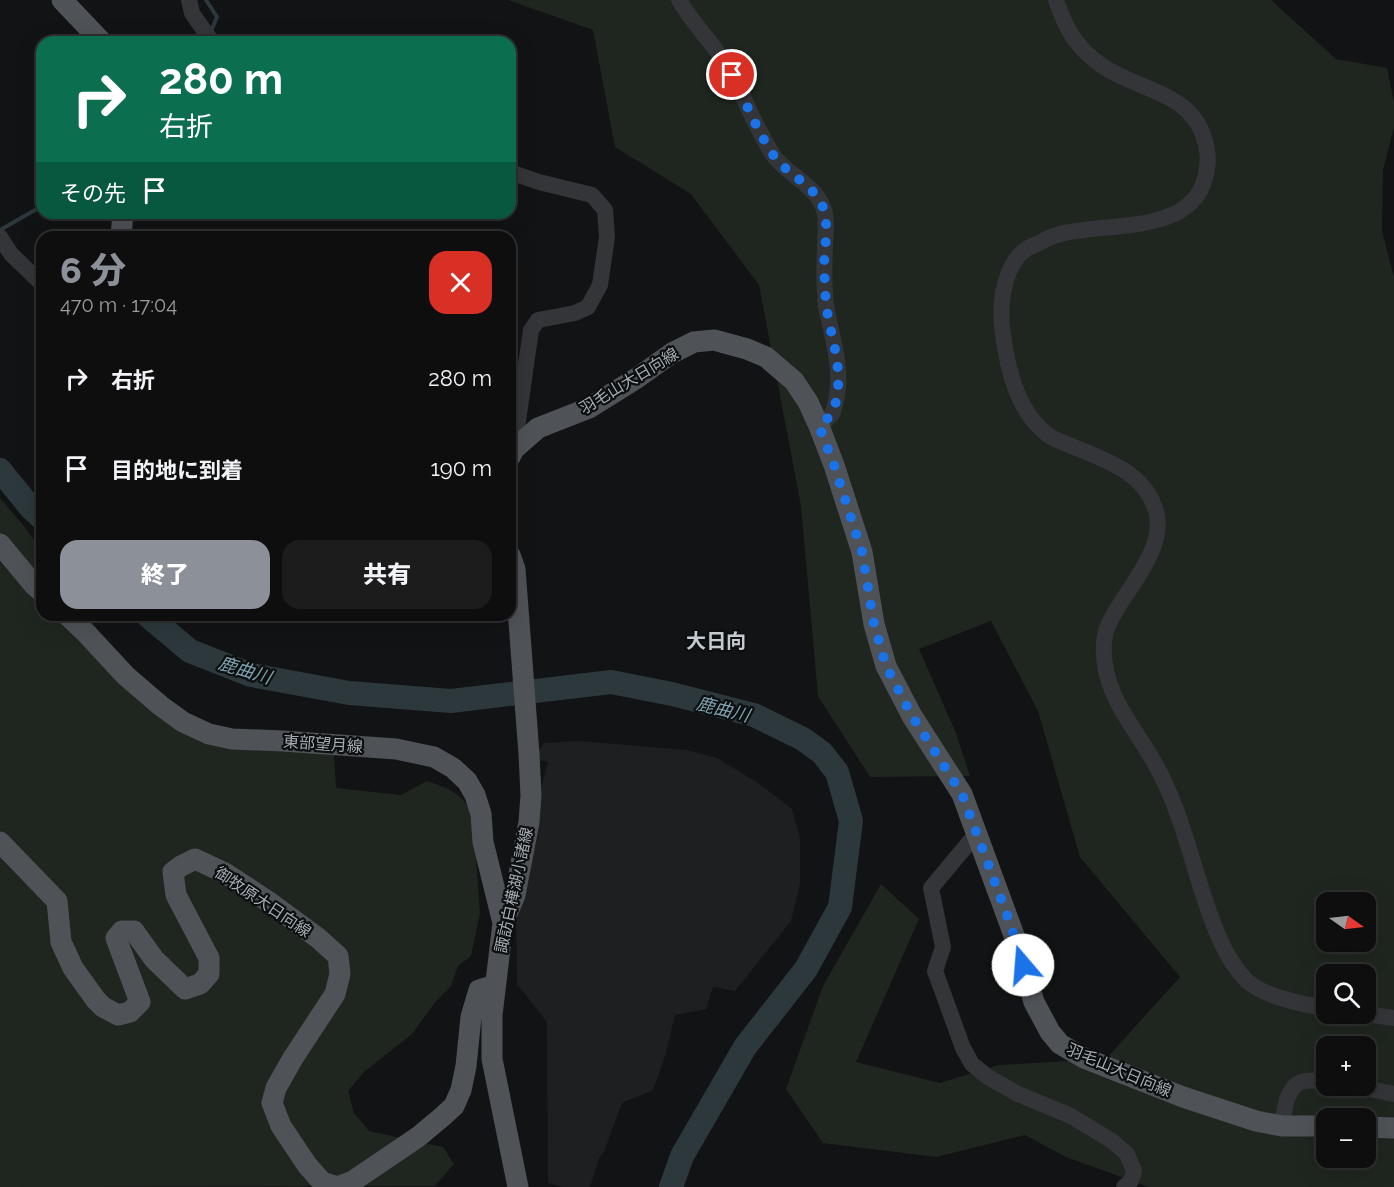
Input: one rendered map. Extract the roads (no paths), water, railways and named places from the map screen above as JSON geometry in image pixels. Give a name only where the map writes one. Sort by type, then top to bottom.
[{"type":"main road","points":[[62,0],[96,36]]},
{"type":"main road","name":"羽毛山大日向線","points":[[516,449],[538,428],[589,408],[672,353],[694,342],[714,340],[766,357],[794,381],[808,402],[819,426],[862,552],[874,624],[886,666],[912,716],[962,794],[1018,946],[1034,1002],[1050,1032],[1060,1044],[1084,1058],[1183,1097],[1282,1126],[1316,1126]]},
{"type":"main road","points":[[0,544],[36,587]]},
{"type":"main road","name":"諏訪白樺湖小諸線","points":[[516,583],[530,754],[531,795],[529,822],[514,896],[503,923],[492,1015],[492,1059],[518,1187]]},
{"type":"main road","name":"東部望月線","points":[[73,621],[126,676],[161,706],[183,722],[209,734],[232,740],[396,749],[434,757],[453,768],[467,781],[482,814],[483,842],[503,923]]},
{"type":"main road","name":"御牧原大日向線","points":[[0,842],[57,901],[61,942],[73,968],[96,1000],[103,1007],[118,1015],[130,1012],[140,1002],[116,938],[122,931],[134,931],[154,959],[185,989],[200,984],[209,974],[209,958],[176,895],[174,872],[195,859],[225,873],[269,902],[318,938],[338,956],[340,974],[335,994],[293,1058],[276,1088],[272,1103],[281,1126],[307,1165],[322,1182],[337,1187],[353,1181],[418,1137],[454,1106],[461,1090],[471,1017],[479,990],[495,985]]},
{"type":"main road","points":[[1376,1127],[1394,1128]]},
{"type":"street","points":[[189,0],[192,13],[208,36]]},
{"type":"street","points":[[680,0],[699,29],[718,51],[754,122],[774,155],[784,168],[807,185],[824,208],[826,305],[837,358],[838,386],[832,414],[819,426]]},
{"type":"street","points":[[1056,0],[1072,37],[1092,58],[1115,73],[1185,107],[1204,134],[1208,161],[1202,188],[1190,204],[1175,215],[1147,222],[1058,234],[1025,250],[1014,262],[1003,295],[1002,321],[1012,381],[1023,406],[1050,436],[1125,470],[1136,479],[1155,507],[1158,524],[1151,550],[1107,626],[1104,637],[1105,668],[1109,683],[1122,712],[1162,775],[1176,808],[1213,925],[1233,964],[1251,985],[1293,1002],[1316,1006]]},
{"type":"street","points":[[516,174],[592,195],[605,210],[607,237],[600,285],[588,307],[575,313],[538,320],[531,330],[516,427]]},
{"type":"street","points":[[0,237],[11,254],[36,278]]},
{"type":"street","points":[[977,833],[931,888],[943,947],[935,971],[963,1048],[972,1064],[988,1077],[1018,1094],[1071,1116],[1127,1154],[1134,1171],[1131,1181],[1124,1187]]},
{"type":"street","points":[[1376,1016],[1394,1018]]},
{"type":"street","points":[[1282,1126],[1289,1093],[1299,1082],[1316,1081]]},
{"type":"street","points":[[1376,1090],[1394,1094]]},
{"type":"waterway","points":[[206,0],[217,17],[211,31]]},
{"type":"waterway","points":[[0,230],[36,209]]},
{"type":"waterway","name":"鹿曲川","points":[[0,470],[36,513]]},
{"type":"waterway","name":"鹿曲川","points":[[154,621],[190,651],[251,675],[349,693],[451,701],[611,682],[672,694],[754,715],[803,739],[822,753],[837,772],[851,821],[840,907],[806,969],[745,1047],[682,1156],[671,1187]]},
{"type":"district","name":"大日向","points":[[716,641]]}]
